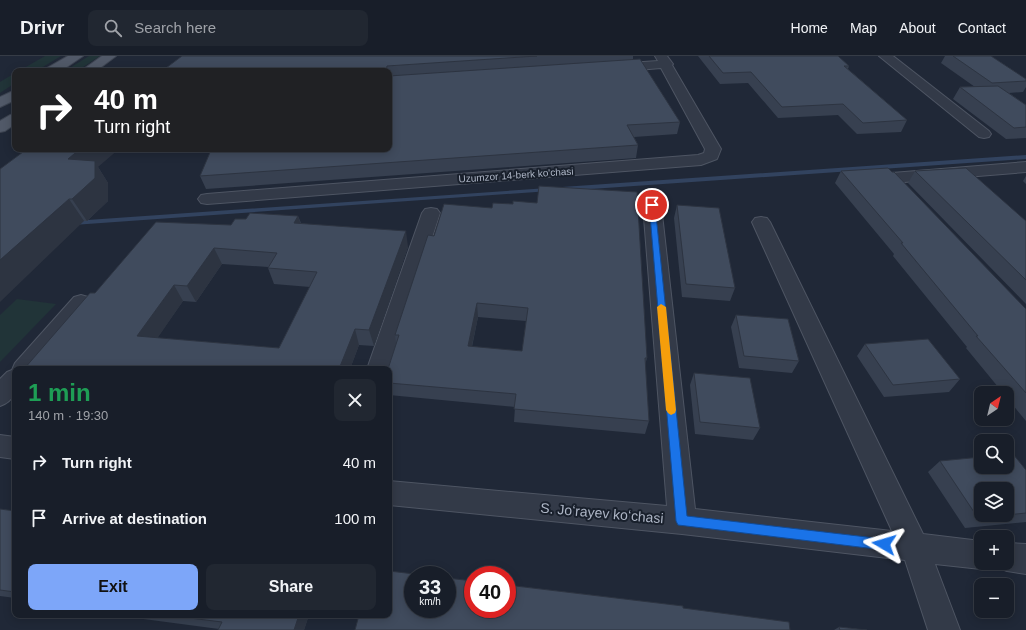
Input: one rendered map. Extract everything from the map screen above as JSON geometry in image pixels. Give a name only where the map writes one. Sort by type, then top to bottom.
[{"type":"main road","points":[[57,68],[77,56]]},
{"type":"main road","points":[[92,68],[110,56]]},
{"type":"main road","points":[[0,103],[12,96]]},
{"type":"main road","points":[[0,109],[12,111]]},
{"type":"main road","points":[[0,128],[12,120]]},
{"type":"street","points":[[885,56],[984,134]]},
{"type":"street","points":[[603,69],[664,60]]},
{"type":"street","name":"Uzumzor 14-berk ko'chasi","points":[[207,199],[701,160],[711,156],[713,149],[664,60]]},
{"type":"street","points":[[908,194],[892,178],[1026,167]]},
{"type":"street","points":[[652,205],[682,521]]},
{"type":"street","points":[[379,366],[431,213]]},
{"type":"street","points":[[761,222],[915,548],[944,630]]},
{"type":"street","points":[[26,366],[81,302]]},
{"type":"street","points":[[0,396],[12,382]]},
{"type":"street","points":[[0,446],[12,448]]},
{"type":"street","name":"S. Joʻrayev koʻchasi","points":[[392,493],[682,521],[974,553]]},
{"type":"street","points":[[1014,558],[1026,559]]},
{"type":"green space","points":[[45,56],[61,56],[41,68],[24,68]]},
{"type":"green space","points":[[89,56],[100,56],[82,68],[70,68]]},
{"type":"green space","points":[[12,75],[12,85],[0,93],[0,82]]},
{"type":"green space","points":[[17,299],[56,304],[0,362],[0,315]]},
{"type":"building","points":[[182,56],[537,56],[387,66],[387,68],[166,68]]},
{"type":"building","points":[[709,56],[838,56],[849,66],[844,66],[907,120],[863,123],[843,104],[782,107],[751,72],[723,73]]},
{"type":"building","points":[[953,56],[991,56],[1026,79],[1026,81],[992,83]]},
{"type":"building","points":[[640,59],[680,122],[627,125],[638,145],[200,176],[210,152],[392,152],[392,76]]},
{"type":"building","points":[[998,86],[1026,105],[1026,127],[1014,128],[960,87]]},
{"type":"building","points":[[23,152],[76,152],[68,159],[95,161],[95,178],[0,260],[0,169]]},
{"type":"building","points":[[888,168],[894,172],[1026,309],[1026,393],[976,336],[978,336],[901,243],[903,243],[841,171]]},
{"type":"building","points":[[966,168],[1026,221],[1026,280],[915,171]]},
{"type":"building","points":[[539,186],[637,192],[647,358],[645,358],[649,421],[514,409],[516,394],[392,383],[392,366],[389,366],[399,335],[395,335],[428,235],[434,236],[444,204],[492,208],[493,203],[513,204],[513,201],[537,203]],"holes":[[[477,303],[528,308],[522,351],[468,346]]]},
{"type":"building","points":[[677,205],[719,208],[735,288],[686,284]]},
{"type":"building","points":[[250,213],[298,216],[294,223],[406,231],[369,330],[355,329],[340,366],[27,366],[90,293],[95,293],[156,222],[231,225],[235,219],[246,219]],"holes":[[[214,248],[277,253],[268,268],[317,272],[279,348],[137,336],[174,285],[187,286]]]},
{"type":"building","points":[[736,315],[788,319],[799,361],[744,356]]},
{"type":"building","points":[[928,339],[960,379],[893,385],[865,344]]},
{"type":"building","points":[[694,373],[750,378],[760,428],[700,422]]},
{"type":"building","points":[[1014,455],[1026,470],[1026,513],[1014,514],[1014,482],[974,482],[974,512],[940,461],[974,458],[974,474],[1014,474]]},
{"type":"building","points":[[0,509],[12,511],[12,592],[0,590]]},
{"type":"building","points":[[392,571],[404,573],[404,618],[456,618],[456,579],[464,580],[464,618],[516,618],[516,586],[683,606],[683,608],[789,622],[790,630],[355,630],[358,618],[392,618]]},
{"type":"building","points":[[189,618],[298,618],[294,630],[218,630],[222,622]]},
{"type":"building","points":[[839,627],[867,630],[840,630]]},
{"type":"waterway","points":[[562,189],[1026,157]]},
{"type":"waterway","points":[[73,223],[548,190]]},
{"type":"slow traffic","points":[[661,307],[671,410]]},
{"type":"route","points":[[652,205],[682,521],[884,544]]}]
